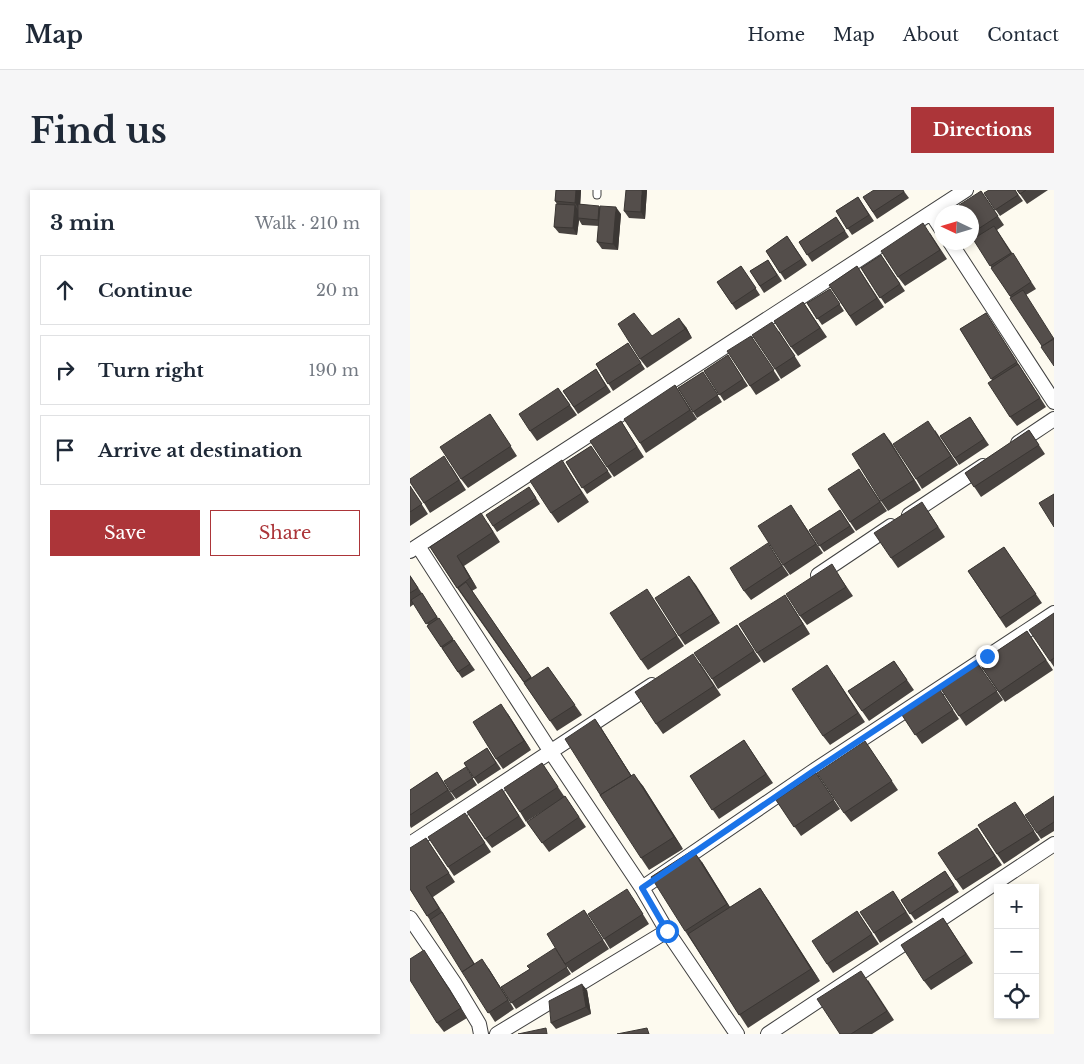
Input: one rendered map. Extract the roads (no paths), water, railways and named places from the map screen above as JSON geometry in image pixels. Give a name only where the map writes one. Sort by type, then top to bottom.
[{"type":"street","points":[[737,1034],[667,931],[642,888],[414,549],[966,190]]},
{"type":"street","points":[[931,213],[934,218]]},
{"type":"street","points":[[955,250],[1054,402]]},
{"type":"street","points":[[807,582],[1054,419]]},
{"type":"street","points":[[642,888],[1054,613]]},
{"type":"street","points":[[410,844],[666,675]]},
{"type":"street","points":[[768,1034],[1054,844]]},
{"type":"street","points":[[410,918],[479,1024],[481,1034]]},
{"type":"street","points":[[496,1034],[667,931]]}]
